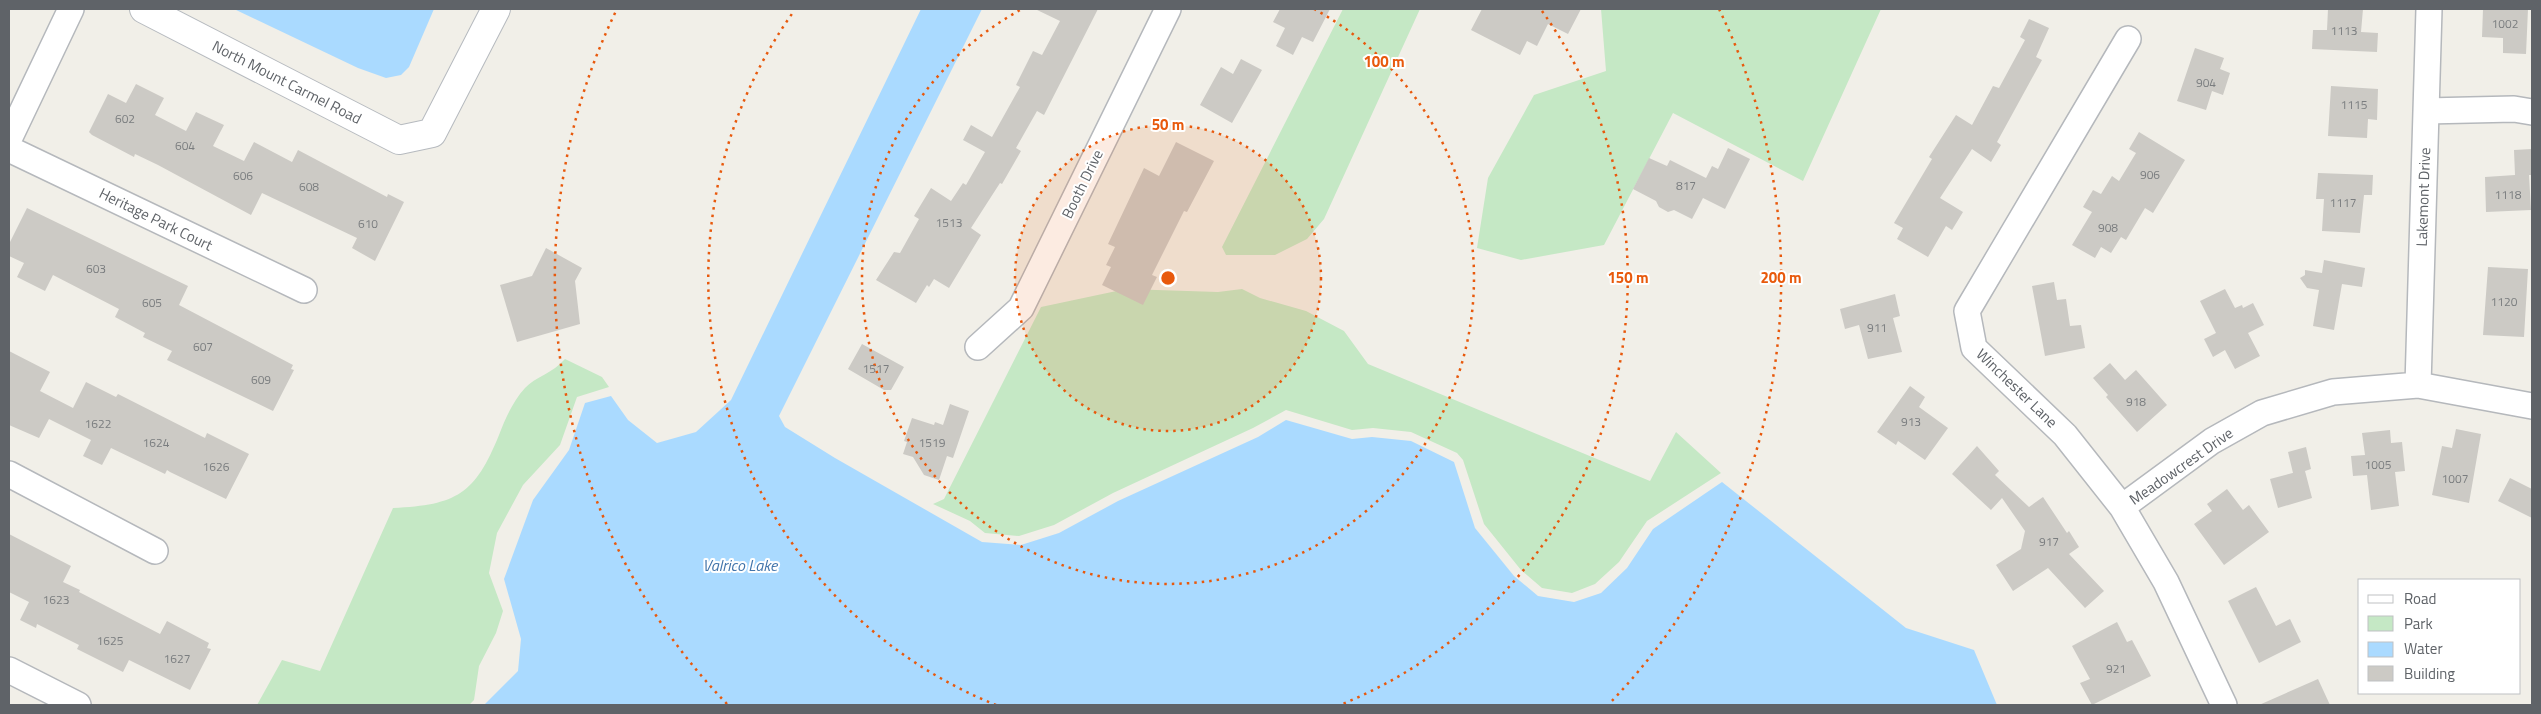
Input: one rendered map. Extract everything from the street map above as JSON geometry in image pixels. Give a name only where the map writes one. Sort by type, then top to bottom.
[{"type":"street","points":[[9,139],[70,9]]},
{"type":"street","name":"North Mount Carmel Road","points":[[144,9],[399,140],[432,134],[496,9]]},
{"type":"street","name":"Booth Drive","points":[[978,347],[1021,308],[1168,9]]},
{"type":"street","name":"Lakemont Drive","points":[[2418,385],[2429,9]]},
{"type":"street","name":"Winchester Lane","points":[[2128,39],[1967,311],[1974,348],[2065,435],[2122,507],[2166,582],[2224,705]]},
{"type":"street","points":[[2426,111],[2514,109],[2532,112]]},
{"type":"street","name":"Heritage Park Court","points":[[9,149],[304,290]]},
{"type":"street","name":"Meadowcrest Drive","points":[[2122,507],[2212,441],[2262,413],[2333,392],[2418,385],[2532,406]]},
{"type":"street","points":[[9,474],[155,551]]},
{"type":"street","points":[[9,670],[78,705]]},
{"type":"green space","points":[[1343,9],[1420,9],[1324,219],[1307,239],[1275,255],[1226,255],[1222,247]]},
{"type":"green space","points":[[1601,9],[1881,9],[1803,181],[1673,113],[1604,245],[1521,260],[1477,248],[1488,178],[1534,95],[1606,71]]},
{"type":"green space","points":[[1126,289],[1218,292],[1242,289],[1260,298],[1306,311],[1344,331],[1368,364],[1650,481],[1676,432],[1721,473],[1647,521],[1619,562],[1595,584],[1572,593],[1542,588],[1521,570],[1484,524],[1463,460],[1457,453],[1411,432],[1373,428],[1352,430],[1286,410],[1253,428],[1113,493],[1054,525],[1019,536],[985,533],[970,521],[933,504],[944,499],[1041,307]]},
{"type":"green space","points":[[565,359],[602,377],[609,387],[577,397],[560,445],[523,485],[497,533],[489,573],[503,611],[496,633],[479,666],[474,700],[469,705],[257,705],[282,660],[320,671],[393,508],[433,504],[461,492],[472,483],[490,455],[513,404],[521,393],[529,384],[555,368]]},
{"type":"water","points":[[234,9],[434,9],[409,67],[401,75],[386,78],[358,68]]},
{"type":"water","name":"Valrico Lake","points":[[921,9],[982,9],[779,416],[785,427],[835,458],[982,542],[1021,545],[1059,533],[1118,501],[1258,437],[1286,420],[1352,439],[1372,437],[1411,441],[1454,462],[1475,528],[1514,576],[1538,596],[1574,602],[1601,593],[1627,568],[1653,529],[1722,482],[1906,628],[1974,650],[1997,705],[484,705],[518,671],[521,639],[504,579],[533,500],[569,450],[585,403],[611,396],[628,420],[657,443],[696,432],[731,400]]},
{"type":"building","points":[[1035,9],[1098,9],[1044,115],[1037,111],[1016,148],[1021,151],[1002,184],[1000,183],[971,228],[981,235],[949,288],[934,279],[929,287],[927,285],[916,303],[876,280],[894,252],[900,253],[919,219],[914,216],[931,188],[951,201],[963,183],[966,185],[985,152],[963,140],[971,125],[992,137],[1020,87],[1016,85],[1033,51],[1042,55],[1060,21]]},
{"type":"building","points":[[1280,9],[1330,9],[1313,42],[1302,37],[1293,55],[1276,46],[1285,28],[1273,22]]},
{"type":"building","points":[[1482,9],[1581,9],[1568,34],[1548,24],[1537,46],[1527,41],[1520,55],[1471,30]]},
{"type":"building","points":[[2328,9],[2363,9],[2361,32],[2378,33],[2377,52],[2312,49],[2313,30],[2327,30]]},
{"type":"building","points":[[2483,9],[2528,9],[2526,54],[2503,53],[2503,38],[2482,37]]},
{"type":"building","points":[[2029,19],[2049,28],[2036,57],[2042,60],[1997,142],[2001,145],[1991,162],[1972,149],[1940,198],[1963,212],[1952,230],[1946,226],[1928,257],[1897,239],[1903,228],[1894,223],[1932,159],[1929,157],[1956,115],[1972,125],[1993,86],[1999,88],[2025,40],[2020,37]]},
{"type":"building","points":[[2195,48],[2224,58],[2220,69],[2230,73],[2223,95],[2212,91],[2206,110],[2177,101]]},
{"type":"building","points":[[1241,59],[1262,70],[1232,123],[1200,105],[1221,67],[1233,74]]},
{"type":"building","points":[[136,84],[164,98],[155,115],[186,131],[196,112],[224,125],[213,146],[244,161],[254,142],[292,162],[298,150],[387,197],[388,194],[404,202],[375,261],[352,248],[357,238],[262,193],[251,215],[158,165],[135,154],[134,157],[92,135],[89,132],[108,94],[126,103]]},
{"type":"building","points":[[2331,86],[2378,89],[2377,120],[2368,119],[2367,138],[2328,136]]},
{"type":"building","points":[[2139,132],[2185,160],[2153,213],[2145,208],[2126,240],[2121,237],[2111,253],[2101,247],[2095,258],[2072,245],[2092,212],[2083,207],[2093,190],[2101,194],[2112,176],[2119,181],[2136,153],[2129,149]]},
{"type":"building","points":[[1176,142],[1214,161],[1187,212],[1184,211],[1152,275],[1157,277],[1143,305],[1102,285],[1111,267],[1106,265],[1115,247],[1108,244],[1144,168],[1159,176]]},
{"type":"building","points":[[1728,148],[1750,159],[1725,209],[1703,198],[1692,219],[1674,210],[1668,212],[1659,207],[1656,201],[1633,189],[1649,158],[1667,166],[1670,160],[1706,178],[1712,166],[1718,169]]},
{"type":"building","points":[[2532,149],[2532,175],[2529,175],[2531,210],[2486,212],[2485,177],[2515,175],[2514,150]]},
{"type":"building","points":[[2318,173],[2373,175],[2372,195],[2364,195],[2360,233],[2322,231],[2324,199],[2316,199]]},
{"type":"building","points":[[27,208],[188,286],[179,305],[293,365],[291,369],[294,370],[273,411],[167,360],[172,351],[143,337],[145,333],[115,317],[119,309],[53,275],[45,291],[17,277],[24,263],[9,256],[9,244]]},
{"type":"building","points":[[546,248],[582,268],[575,281],[580,324],[517,342],[500,285],[532,276]]},
{"type":"building","points":[[2324,260],[2365,268],[2362,287],[2342,284],[2334,330],[2313,326],[2319,290],[2307,288],[2300,278],[2305,275],[2305,270],[2322,273]]},
{"type":"building","points":[[2488,267],[2528,269],[2524,337],[2483,335]]},
{"type":"building","points":[[2054,282],[2057,300],[2066,299],[2070,326],[2081,325],[2085,348],[2045,356],[2032,286]]},
{"type":"building","points":[[2225,289],[2235,308],[2242,305],[2243,308],[2253,303],[2264,325],[2248,333],[2260,356],[2235,369],[2225,350],[2213,357],[2204,339],[2216,333],[2200,301]]},
{"type":"building","points":[[1895,294],[1900,316],[1893,318],[1902,352],[1868,359],[1859,325],[1845,329],[1840,309]]},
{"type":"building","points":[[862,344],[904,367],[891,390],[884,390],[848,369]]},
{"type":"building","points":[[9,351],[50,372],[40,391],[73,408],[86,382],[116,397],[118,394],[205,438],[207,433],[249,454],[226,499],[167,470],[165,474],[111,448],[102,465],[83,456],[91,440],[49,419],[39,438],[9,425]]},
{"type":"building","points":[[2110,363],[2125,380],[2136,370],[2167,405],[2137,432],[2106,397],[2108,395],[2093,378]]},
{"type":"building","points":[[1910,386],[1925,397],[1919,407],[1948,428],[1925,460],[1898,441],[1896,445],[1877,432]]},
{"type":"building","points":[[950,404],[969,411],[953,458],[947,456],[939,480],[924,475],[913,457],[903,454],[907,442],[904,441],[912,418],[934,425],[935,422],[943,425]]},
{"type":"building","points":[[2456,429],[2481,434],[2469,503],[2432,495],[2442,446],[2452,448]]},
{"type":"building","points":[[2390,430],[2391,443],[2402,442],[2405,471],[2395,472],[2399,506],[2371,510],[2367,475],[2353,476],[2351,456],[2365,455],[2362,433]]},
{"type":"building","points":[[1977,446],[1999,471],[1995,475],[2029,507],[2043,497],[2067,533],[2069,531],[2079,547],[2069,554],[2104,591],[2085,608],[2048,568],[2013,591],[1996,565],[2021,549],[2025,531],[2002,498],[1991,510],[1952,474]]},
{"type":"building","points":[[2306,447],[2311,469],[2305,471],[2312,498],[2278,508],[2270,479],[2293,473],[2288,452]]},
{"type":"building","points":[[2510,478],[2532,489],[2532,518],[2498,501]]},
{"type":"building","points":[[2227,489],[2243,510],[2249,505],[2269,532],[2224,565],[2194,524],[2212,511],[2207,504]]},
{"type":"building","points":[[9,534],[71,566],[63,582],[80,590],[79,592],[160,634],[167,621],[209,643],[207,648],[211,649],[190,690],[129,660],[123,672],[77,649],[79,645],[37,624],[36,628],[20,620],[29,602],[9,592]]},
{"type":"building","points":[[2256,587],[2276,626],[2290,619],[2301,642],[2259,663],[2228,601]]},
{"type":"building","points":[[2117,622],[2127,642],[2132,640],[2151,676],[2092,705],[2080,683],[2090,679],[2072,646]]},
{"type":"building","points":[[2318,679],[2330,705],[2259,705]]}]
